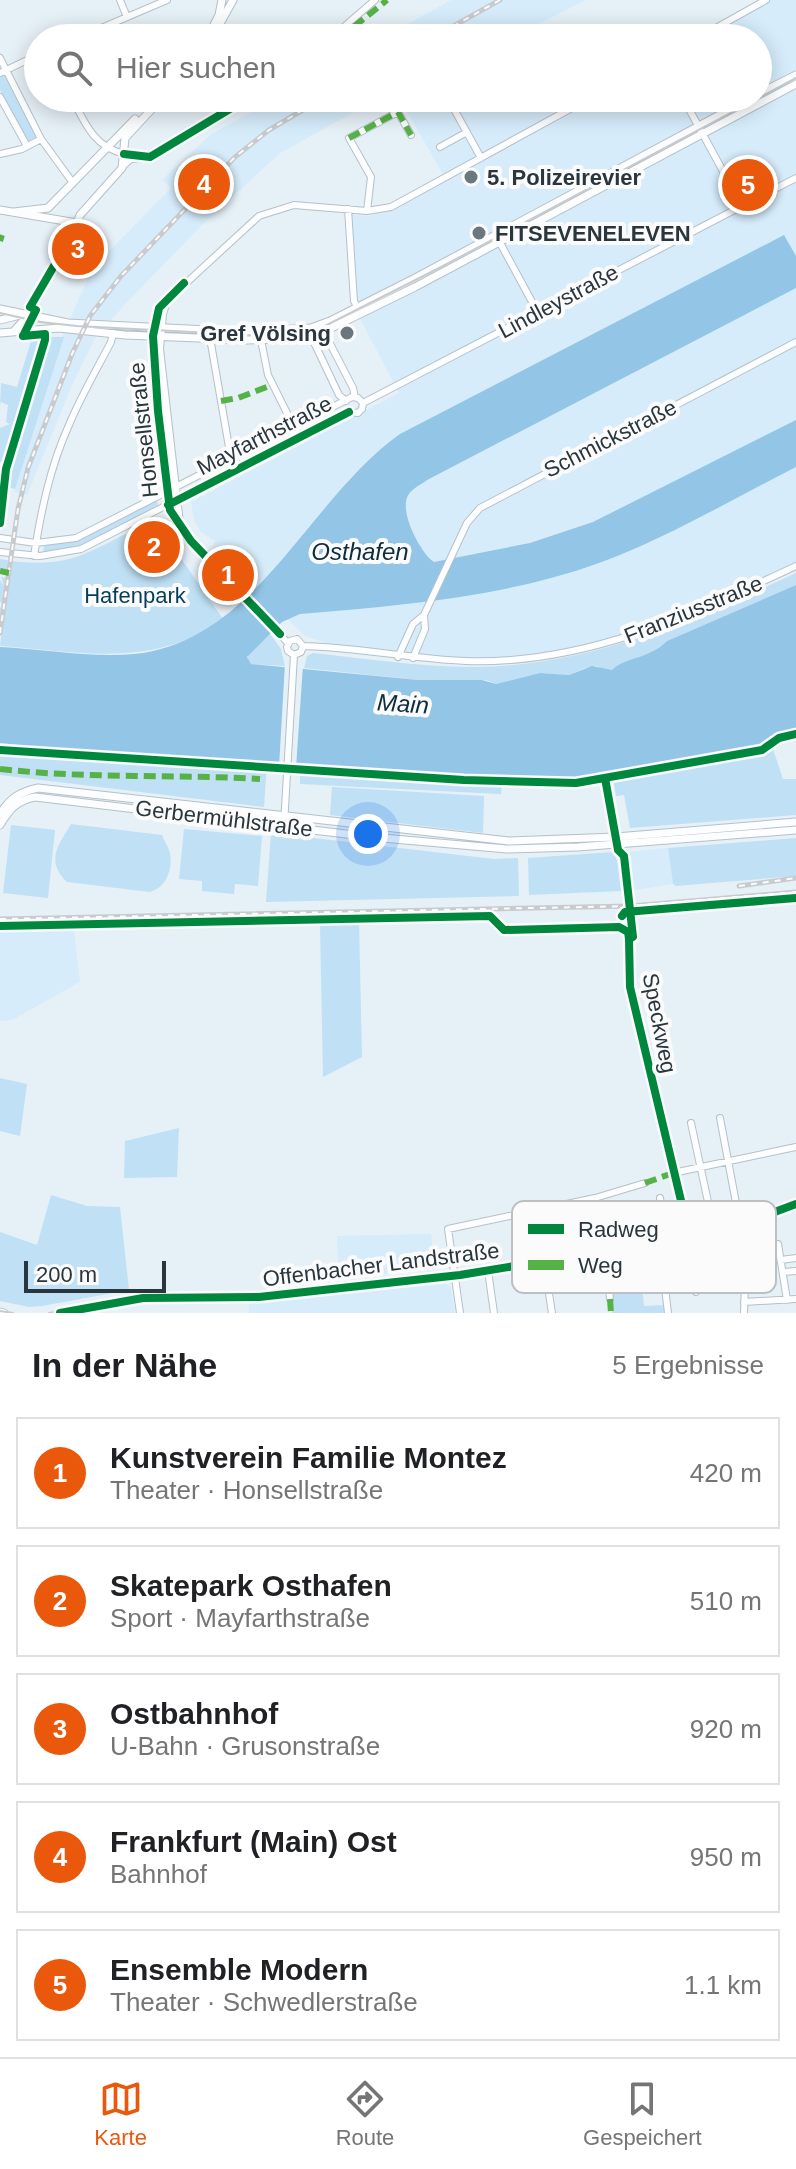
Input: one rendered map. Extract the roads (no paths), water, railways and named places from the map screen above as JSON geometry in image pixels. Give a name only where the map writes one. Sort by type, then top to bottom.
[{"type":"main road","points":[[215,24],[222,0]]},
{"type":"main road","points":[[218,24],[233,0]]},
{"type":"main road","points":[[772,87],[796,75]]},
{"type":"main road","points":[[772,95],[796,84]]},
{"type":"main road","points":[[17,213],[46,210],[145,112]]},
{"type":"main road","points":[[14,331],[27,315],[57,257],[72,237],[82,213],[124,165],[123,144],[126,136],[147,112]]},
{"type":"main road","points":[[0,333],[61,328],[113,333],[324,332],[728,112]]},
{"type":"main road","points":[[700,129],[736,112]]},
{"type":"main road","points":[[0,210],[77,223]]},
{"type":"main road","points":[[0,309],[65,323],[210,338],[261,340],[313,330],[498,238]]},
{"type":"main road","points":[[357,307],[371,309]]},
{"type":"main road","points":[[351,319],[357,307]]},
{"type":"main road","points":[[0,320],[27,315]]},
{"type":"main road","name":"Gerbermühlstraße","points":[[0,814],[10,799],[38,788],[285,821]]},
{"type":"main road","name":"Gerbermühlstraße","points":[[0,825],[13,807],[35,797],[509,841],[617,841],[796,830]]},
{"type":"main road","name":"Gerbermühlstraße","points":[[617,841],[796,822]]},
{"type":"main road","name":"Offenbacher Landstraße","points":[[776,1212],[796,1204]]},
{"type":"main road","name":"Offenbacher Landstraße","points":[[60,1313],[143,1298],[259,1297],[512,1267]]},
{"type":"street","points":[[120,0],[127,17]]},
{"type":"street","points":[[111,24],[167,0]]},
{"type":"street","points":[[347,24],[375,0]]},
{"type":"street","points":[[723,24],[766,0]]},
{"type":"street","points":[[0,58],[24,108]]},
{"type":"street","points":[[4,71],[24,62]]},
{"type":"street","points":[[0,97],[27,146]]},
{"type":"street","points":[[26,112],[41,139],[73,183]]},
{"type":"street","points":[[79,112],[105,151],[140,158]]},
{"type":"street","points":[[124,165],[131,159],[151,157],[225,112]]},
{"type":"street","points":[[367,211],[371,177],[349,138],[398,112],[411,135]]},
{"type":"street","points":[[456,112],[481,158]]},
{"type":"street","points":[[157,332],[157,311],[169,297],[245,226],[266,213],[294,205],[367,211],[398,204],[565,112]]},
{"type":"street","points":[[691,112],[742,206]]},
{"type":"street","points":[[440,147],[467,132]]},
{"type":"street","points":[[0,154],[41,139]]},
{"type":"street","name":"Lindleystraße","points":[[363,403],[796,178]]},
{"type":"street","points":[[348,209],[354,301],[357,307]]},
{"type":"street","points":[[498,238],[537,311]]},
{"type":"street","points":[[313,330],[339,395],[346,402],[349,412],[358,413],[363,403],[355,397],[324,332]]},
{"type":"street","name":"Honsellstraße","points":[[157,332],[180,525]]},
{"type":"street","name":"Honsellstraße","points":[[157,332],[168,505],[191,541],[288,643]]},
{"type":"street","points":[[34,556],[44,498],[60,447],[113,333]]},
{"type":"street","points":[[210,338],[229,447],[239,468]]},
{"type":"street","points":[[261,340],[268,375],[299,437]]},
{"type":"street","name":"Schmickstraße","points":[[424,615],[467,523],[487,502],[796,342]]},
{"type":"street","points":[[346,402],[355,397]]},
{"type":"street","name":"Mayfarthstraße","points":[[0,538],[36,543],[76,538],[346,402]]},
{"type":"street","name":"Mayfarthstraße","points":[[0,552],[34,556],[81,549],[349,412]]},
{"type":"street","name":"Franziusstraße","points":[[288,643],[297,639],[303,646],[399,654],[413,658],[500,660],[586,648],[679,620],[796,566]]},
{"type":"street","points":[[413,658],[425,629],[424,615]]},
{"type":"street","points":[[399,654],[413,624],[424,615]]},
{"type":"street","points":[[288,643],[288,651],[294,655]]},
{"type":"street","points":[[294,655],[301,652],[303,646]]},
{"type":"street","points":[[285,821],[294,655]]},
{"type":"street","points":[[0,926],[76,924]]},
{"type":"street","name":"Speckweg","points":[[629,939],[630,987],[680,1201]]},
{"type":"street","points":[[720,1118],[736,1201]]},
{"type":"street","points":[[691,1123],[708,1201]]},
{"type":"street","points":[[673,1173],[796,1147]]},
{"type":"street","points":[[581,1201],[645,1183]]},
{"type":"street","points":[[460,1313],[448,1229],[512,1216]]},
{"type":"street","points":[[778,1244],[787,1300]]},
{"type":"street","points":[[781,1260],[796,1258]]},
{"type":"street","points":[[488,1271],[494,1313]]},
{"type":"street","points":[[783,1272],[796,1271]]},
{"type":"street","points":[[549,1293],[552,1313]]},
{"type":"street","points":[[609,1293],[610,1299]]},
{"type":"street","points":[[666,1293],[668,1313]]},
{"type":"street","points":[[744,1293],[744,1313]]},
{"type":"street","points":[[744,1302],[796,1299]]},
{"type":"water","points":[[784,235],[796,256],[796,288],[429,479],[409,494],[406,510],[417,541],[434,562],[530,543],[593,522],[796,420],[796,467],[674,530],[599,563],[489,592],[300,614],[282,622],[247,657],[251,664],[418,680],[482,680],[496,684],[540,673],[569,675],[592,666],[612,670],[652,652],[667,641],[796,585],[796,732],[774,737],[766,744],[717,755],[570,780],[94,753],[0,743],[0,647],[118,655],[177,644],[214,624],[248,596],[367,462],[400,434]]},
{"type":"tram line","points":[[772,91],[796,78]]},
{"type":"tram line","points":[[0,313],[77,326],[250,335],[319,329],[732,112]]},
{"type":"tram line","points":[[776,1210],[796,1202]]},
{"type":"tram line","points":[[49,1313],[131,1297],[176,1294],[259,1296],[512,1265]]},
{"type":"tram line","points":[[0,1311],[13,1313]]},
{"type":"railway","points":[[457,24],[500,0]]},
{"type":"railway","points":[[0,633],[18,509],[28,468],[90,316],[121,276],[235,157],[269,130],[299,112]]},
{"type":"railway","points":[[739,886],[796,878]]},
{"type":"railway","points":[[0,919],[631,906],[796,892]]},
{"type":"place","name":"5. Polizeirevier","points":[[471,177]]},
{"type":"place","name":"Frankfurt (Main) Ost","points":[[204,184]]},
{"type":"place","name":"Ensemble Modern","points":[[748,185]]},
{"type":"place","name":"FITSEVENELEVEN","points":[[479,233]]},
{"type":"place","name":"Ostbahnhof","points":[[78,249]]},
{"type":"place","name":"Gref Völsing","points":[[347,333]]},
{"type":"place","name":"Skatepark Osthafen","points":[[154,547]]},
{"type":"place","name":"Kunstverein Familie Montez","points":[[228,575]]},
{"type":"water label","name":"Osthafen","points":[[360,552]]},
{"type":"water label","name":"Main","points":[[403,704]]},
{"type":"park label","name":"Hafenpark","points":[[135,595]]}]
